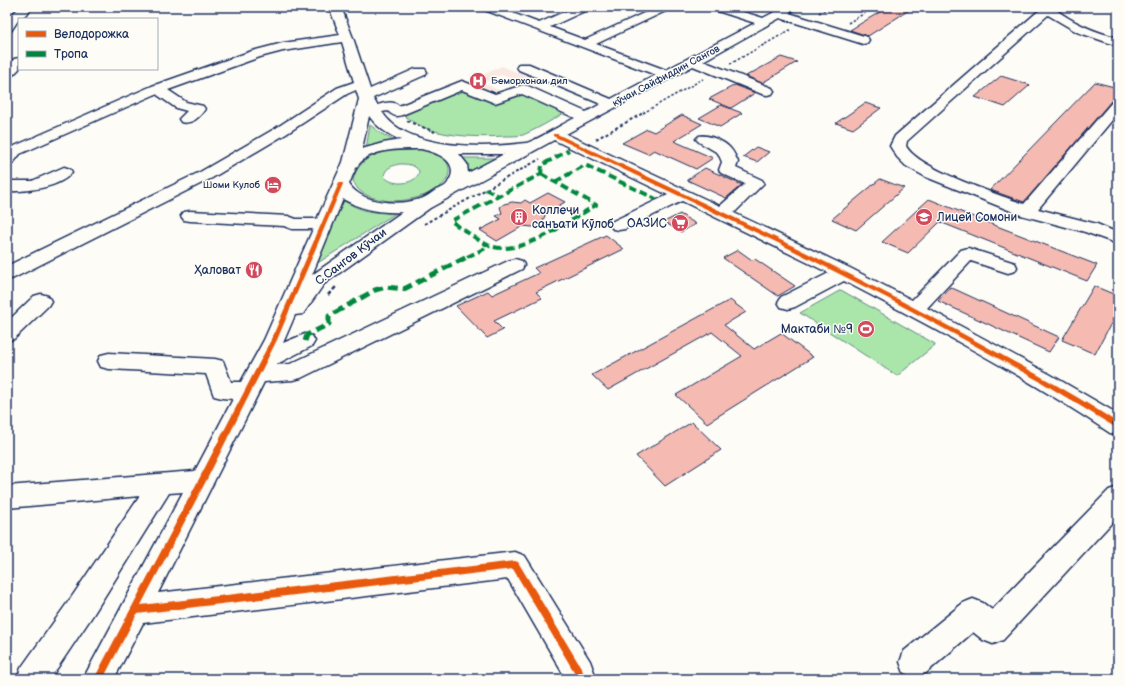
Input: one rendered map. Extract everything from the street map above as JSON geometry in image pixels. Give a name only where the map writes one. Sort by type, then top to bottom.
[{"type":"street","points":[[10,31],[10,23],[27,7]]},
{"type":"street","points":[[335,7],[347,38],[366,98],[378,118],[394,132],[421,144]]},
{"type":"street","points":[[539,27],[585,7]]},
{"type":"street","points":[[584,45],[666,7]]},
{"type":"street","points":[[715,7],[765,22]]},
{"type":"street","name":"кӯчаи Сайфиддин Сангов","points":[[539,151],[555,135],[792,7]]},
{"type":"street","points":[[493,8],[584,45],[666,75]]},
{"type":"street","points":[[1118,49],[1097,36],[1056,16],[1049,8],[900,139],[898,146],[902,154],[912,163],[932,174],[1027,211],[1091,228],[1118,239]]},
{"type":"street","points":[[779,14],[863,40]]},
{"type":"street","points":[[1097,36],[1118,42]]},
{"type":"street","points":[[10,154],[157,89],[256,54],[283,47],[347,38]]},
{"type":"street","points":[[692,61],[767,91]]},
{"type":"street","points":[[7,73],[18,63]]},
{"type":"street","points":[[524,67],[612,104]]},
{"type":"street","points":[[366,98],[420,72]]},
{"type":"street","points":[[7,274],[206,174],[281,131],[342,92],[391,106],[397,112],[462,85],[495,99],[523,89],[587,118]]},
{"type":"street","points":[[157,89],[181,105],[198,109],[186,119]]},
{"type":"street","points":[[98,679],[274,340],[351,162],[366,98]]},
{"type":"street","points":[[1027,211],[1118,104]]},
{"type":"street","points":[[555,135],[845,273],[1116,421]]},
{"type":"street","points":[[704,139],[724,150],[730,162],[726,170],[756,183],[722,214]]},
{"type":"street","points":[[351,162],[365,153],[382,147],[402,144],[421,144],[439,140],[474,151],[539,151]]},
{"type":"street","points":[[439,140],[459,164],[460,174],[454,187]]},
{"type":"street","points":[[454,187],[539,151]]},
{"type":"street","points":[[7,186],[23,188],[44,183],[64,172]]},
{"type":"street","points":[[342,184],[348,194],[360,202],[379,207],[401,207],[425,204]]},
{"type":"street","name":"С.Сангов Кӯчаи","points":[[274,340],[317,280],[369,242],[425,204],[454,187]]},
{"type":"street","points":[[619,225],[682,195]]},
{"type":"street","points":[[190,216],[288,221],[292,224],[324,224]]},
{"type":"street","points":[[914,310],[968,254],[1008,267]]},
{"type":"street","points":[[255,376],[293,372],[515,265]]},
{"type":"street","points":[[788,302],[845,273]]},
{"type":"street","points":[[7,334],[41,301]]},
{"type":"street","points":[[108,361],[215,367],[222,390],[255,376],[305,341]]},
{"type":"street","points":[[7,497],[162,483],[202,481]]},
{"type":"street","points":[[32,679],[83,606],[162,483]]},
{"type":"street","points":[[915,662],[973,613],[994,630],[1118,498]]},
{"type":"street","points":[[134,610],[515,565],[579,672]]},
{"type":"path","points":[[835,31],[875,7]]},
{"type":"path","points":[[397,112],[406,121],[439,140]]},
{"type":"path","points":[[423,224],[539,151]]},
{"type":"path","points":[[326,297],[336,286]]},
{"type":"shaded area","name":"Беморхонаи дил","points":[[502,66],[531,78],[522,83],[501,75],[483,83],[502,92],[493,97],[463,84]]},
{"type":"green space","points":[[461,89],[496,101],[519,92],[564,113],[523,135],[493,137],[465,136],[437,132],[412,122],[403,114]]},
{"type":"green space","points":[[370,125],[382,134],[397,142],[366,149]]},
{"type":"green space","points":[[414,148],[436,154],[446,161],[449,171],[448,177],[441,186],[423,196],[412,199],[390,201],[369,196],[358,189],[353,181],[361,164],[376,155],[385,152]],"holes":[[[399,164],[408,164],[413,166],[419,171],[417,176],[409,182],[404,183],[387,180],[384,176],[386,171],[389,168]]]},
{"type":"green space","points":[[462,158],[497,158],[467,173]]},
{"type":"green space","points":[[344,201],[357,208],[368,211],[396,213],[313,266]]},
{"type":"green space","name":"Мактаби №9","points":[[841,290],[935,345],[897,376],[800,313]]},
{"type":"building","points":[[888,7],[914,7],[868,36],[850,30]]},
{"type":"building","points":[[781,57],[797,62],[762,83],[746,76]]},
{"type":"building","points":[[1001,76],[1030,85],[1005,107],[975,97]]},
{"type":"building","points":[[1095,82],[1118,88],[1118,99],[1112,100],[1024,202],[990,190]]},
{"type":"building","points":[[735,85],[755,93],[731,108],[709,99]]},
{"type":"building","points":[[865,103],[881,108],[853,129],[836,123]]},
{"type":"building","points":[[721,105],[742,113],[720,127],[699,118]]},
{"type":"building","points":[[682,115],[702,124],[674,141],[713,158],[696,169],[654,150],[648,154],[622,143],[647,129],[654,132]]},
{"type":"building","points":[[756,147],[769,152],[757,162],[743,157]]},
{"type":"building","points":[[705,168],[742,185],[726,198],[687,180]]},
{"type":"building","points":[[880,179],[904,188],[856,230],[832,219]]},
{"type":"building","name":"Коллеҷи санъати Кӯлоб","points":[[548,193],[565,202],[546,213],[542,223],[539,225],[532,227],[523,226],[497,241],[480,230],[501,219],[496,216],[502,213],[500,207],[504,204],[512,202],[521,203],[525,200],[530,203]]},
{"type":"building","points":[[929,199],[1097,265],[1087,281],[940,222],[908,253],[882,242]]},
{"type":"building","name":"ОАЗИС","points":[[680,214],[696,224],[681,232],[664,222]]},
{"type":"building","points":[[606,235],[624,249],[536,292],[542,298],[494,321],[503,330],[487,338],[456,306],[488,291],[492,295],[539,273],[534,268]]},
{"type":"building","points":[[738,250],[752,260],[755,259],[795,286],[778,296],[723,258]]},
{"type":"building","points":[[1094,286],[1118,296],[1118,310],[1095,354],[1062,340]]},
{"type":"building","points":[[950,287],[1059,337],[1049,352],[938,301]]},
{"type":"building","name":"Мактаби №9","points":[[730,300],[746,312],[724,325],[754,349],[781,333],[813,357],[707,423],[676,395],[742,356],[712,332],[608,390],[592,375]]},
{"type":"building","points":[[692,422],[721,450],[665,486],[636,456]]},
{"type":"marked path","points":[[541,174],[596,205],[532,243],[515,248],[490,246],[451,221],[541,174],[542,165],[569,150]]},
{"type":"marked path","points":[[555,182],[585,165],[656,199]]},
{"type":"marked path","points":[[485,189],[499,196]]},
{"type":"marked path","points":[[305,341],[307,335],[329,324],[329,316],[375,290],[386,287],[404,289],[490,246]]},
{"type":"cycle path","points":[[555,135],[778,241],[889,296],[1043,381],[1118,426]]},
{"type":"cycle path","points":[[98,679],[274,340],[341,184]]},
{"type":"cycle path","points":[[134,610],[515,565],[579,672]]},
{"type":"place","name":"Беморхонаи дил","points":[[478,81]]},
{"type":"place","name":"Шоми Кулоб","points":[[273,185]]},
{"type":"place","name":"Коллеҷи санъати Кӯлоб","points":[[519,217]]},
{"type":"place","name":"Лицей Сомони","points":[[924,217]]},
{"type":"place","name":"ОАЗИС","points":[[680,223]]},
{"type":"place","name":"Ҳаловат","points":[[254,270]]},
{"type":"place","name":"Мактаби №9","points":[[866,329]]}]
